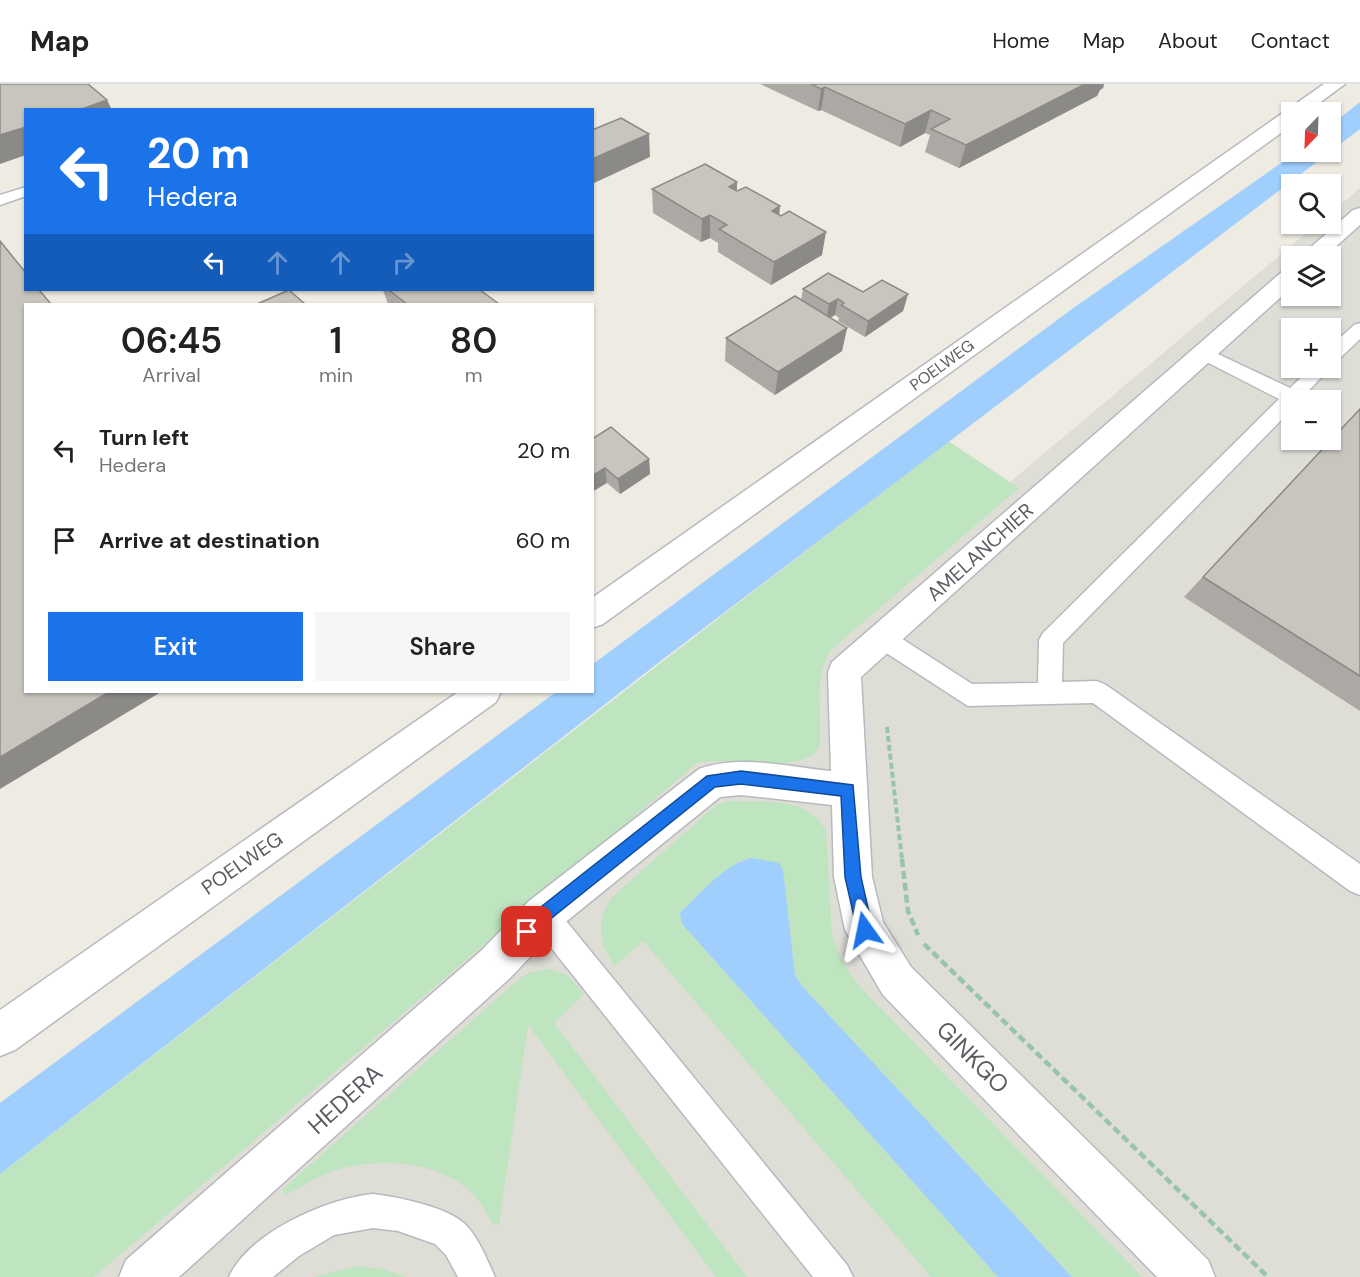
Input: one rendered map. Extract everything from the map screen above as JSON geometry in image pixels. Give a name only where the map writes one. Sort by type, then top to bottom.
[{"type":"street","points":[[1310,102],[1336,84]]},
{"type":"street","name":"POELWEG","points":[[594,614],[1281,124]]},
{"type":"street","points":[[1323,246],[1360,214]]},
{"type":"street","name":"AMELANCHIER","points":[[848,790],[844,672],[1281,285]]},
{"type":"street","name":"POELWEG","points":[[0,1035],[483,693]]},
{"type":"street","name":"HEDERA","points":[[143,1277],[496,964],[543,915],[712,781],[741,778],[848,790]]},
{"type":"street","name":"GINKGO","points":[[848,790],[853,877],[865,930],[897,981],[1191,1277]]},
{"type":"lane","points":[[0,200],[24,192]]},
{"type":"lane","points":[[1341,347],[1360,329]]},
{"type":"lane","points":[[1203,353],[1281,392]]},
{"type":"lane","points":[[1299,390],[1312,378]]},
{"type":"lane","points":[[1050,693],[1051,640],[1281,408]]},
{"type":"lane","points":[[882,638],[968,695],[1097,692],[1360,881]]},
{"type":"lane","points":[[543,915],[836,1277]]},
{"type":"lane","points":[[248,1277],[278,1249],[317,1223],[364,1210],[403,1213],[451,1235],[477,1277]]},
{"type":"path","points":[[887,724],[908,911],[921,941],[1268,1277]]},
{"type":"shaded area","points":[[1360,188],[1360,1277],[64,1277],[1281,254],[1281,306],[1341,306],[1341,246],[1291,246],[1305,234],[1341,234],[1341,204]]},
{"type":"green space","points":[[948,441],[1019,488],[831,650],[825,661],[820,683],[820,741],[815,753],[804,759],[787,763],[710,761],[697,763],[94,1277],[0,1277],[0,1174]]},
{"type":"green space","points":[[726,801],[782,803],[808,811],[818,819],[826,831],[832,935],[841,958],[853,977],[863,990],[1142,1277],[1072,1277],[802,986],[795,975],[783,870],[779,863],[741,860],[680,913],[682,924],[998,1277],[931,1277],[643,941],[615,966],[605,949],[601,933],[603,916],[611,898],[713,808]]},
{"type":"green space","points":[[549,969],[567,975],[584,994],[554,1023],[747,1277],[716,1277],[528,1025],[499,1225],[494,1225],[479,1201],[464,1187],[447,1176],[408,1164],[366,1164],[346,1168],[322,1175],[286,1195],[282,1190],[521,977],[531,972]]},
{"type":"green space","points":[[356,1266],[383,1269],[406,1277],[314,1277]]},
{"type":"water","points":[[1360,102],[1360,129],[1341,144],[1341,117]]},
{"type":"water","points":[[1283,162],[1317,162],[1301,174],[1281,174],[1281,189],[662,660],[0,1174],[0,1103],[555,693],[594,693],[594,663],[1072,309]]},
{"type":"water","points":[[752,858],[779,863],[783,870],[795,975],[802,986],[1072,1277],[998,1277],[682,924],[680,913],[704,889],[732,866]]},
{"type":"building","points":[[0,84],[88,84],[107,100],[85,108],[24,108],[24,128],[0,135]]},
{"type":"building","points":[[811,84],[1085,84],[966,145],[931,129],[950,119],[931,110],[905,124],[825,87],[821,89]]},
{"type":"building","points":[[621,118],[649,134],[594,158],[594,129]]},
{"type":"building","points":[[705,164],[737,182],[729,187],[737,191],[746,187],[780,206],[772,211],[781,216],[789,211],[826,232],[774,262],[719,229],[727,225],[710,215],[702,219],[652,189]]},
{"type":"building","points":[[0,241],[24,271],[24,291],[40,291],[50,303],[24,303],[24,693],[107,693],[0,757]]},
{"type":"building","points":[[828,273],[863,292],[882,280],[908,294],[868,321],[841,305],[844,303],[838,299],[829,304],[803,289]]},
{"type":"building","points":[[290,291],[304,303],[259,303]]},
{"type":"building","points":[[390,291],[481,291],[498,303],[406,303]]},
{"type":"building","points":[[795,296],[847,328],[778,372],[726,338]]},
{"type":"building","points":[[1360,409],[1360,676],[1203,577],[1322,450],[1341,450],[1341,429]]},
{"type":"building","points":[[611,427],[649,459],[618,479],[605,468],[594,475],[594,438]]},
{"type":"route","points":[[527,932],[543,915],[712,781],[741,778],[848,790],[853,877],[865,930]]}]
